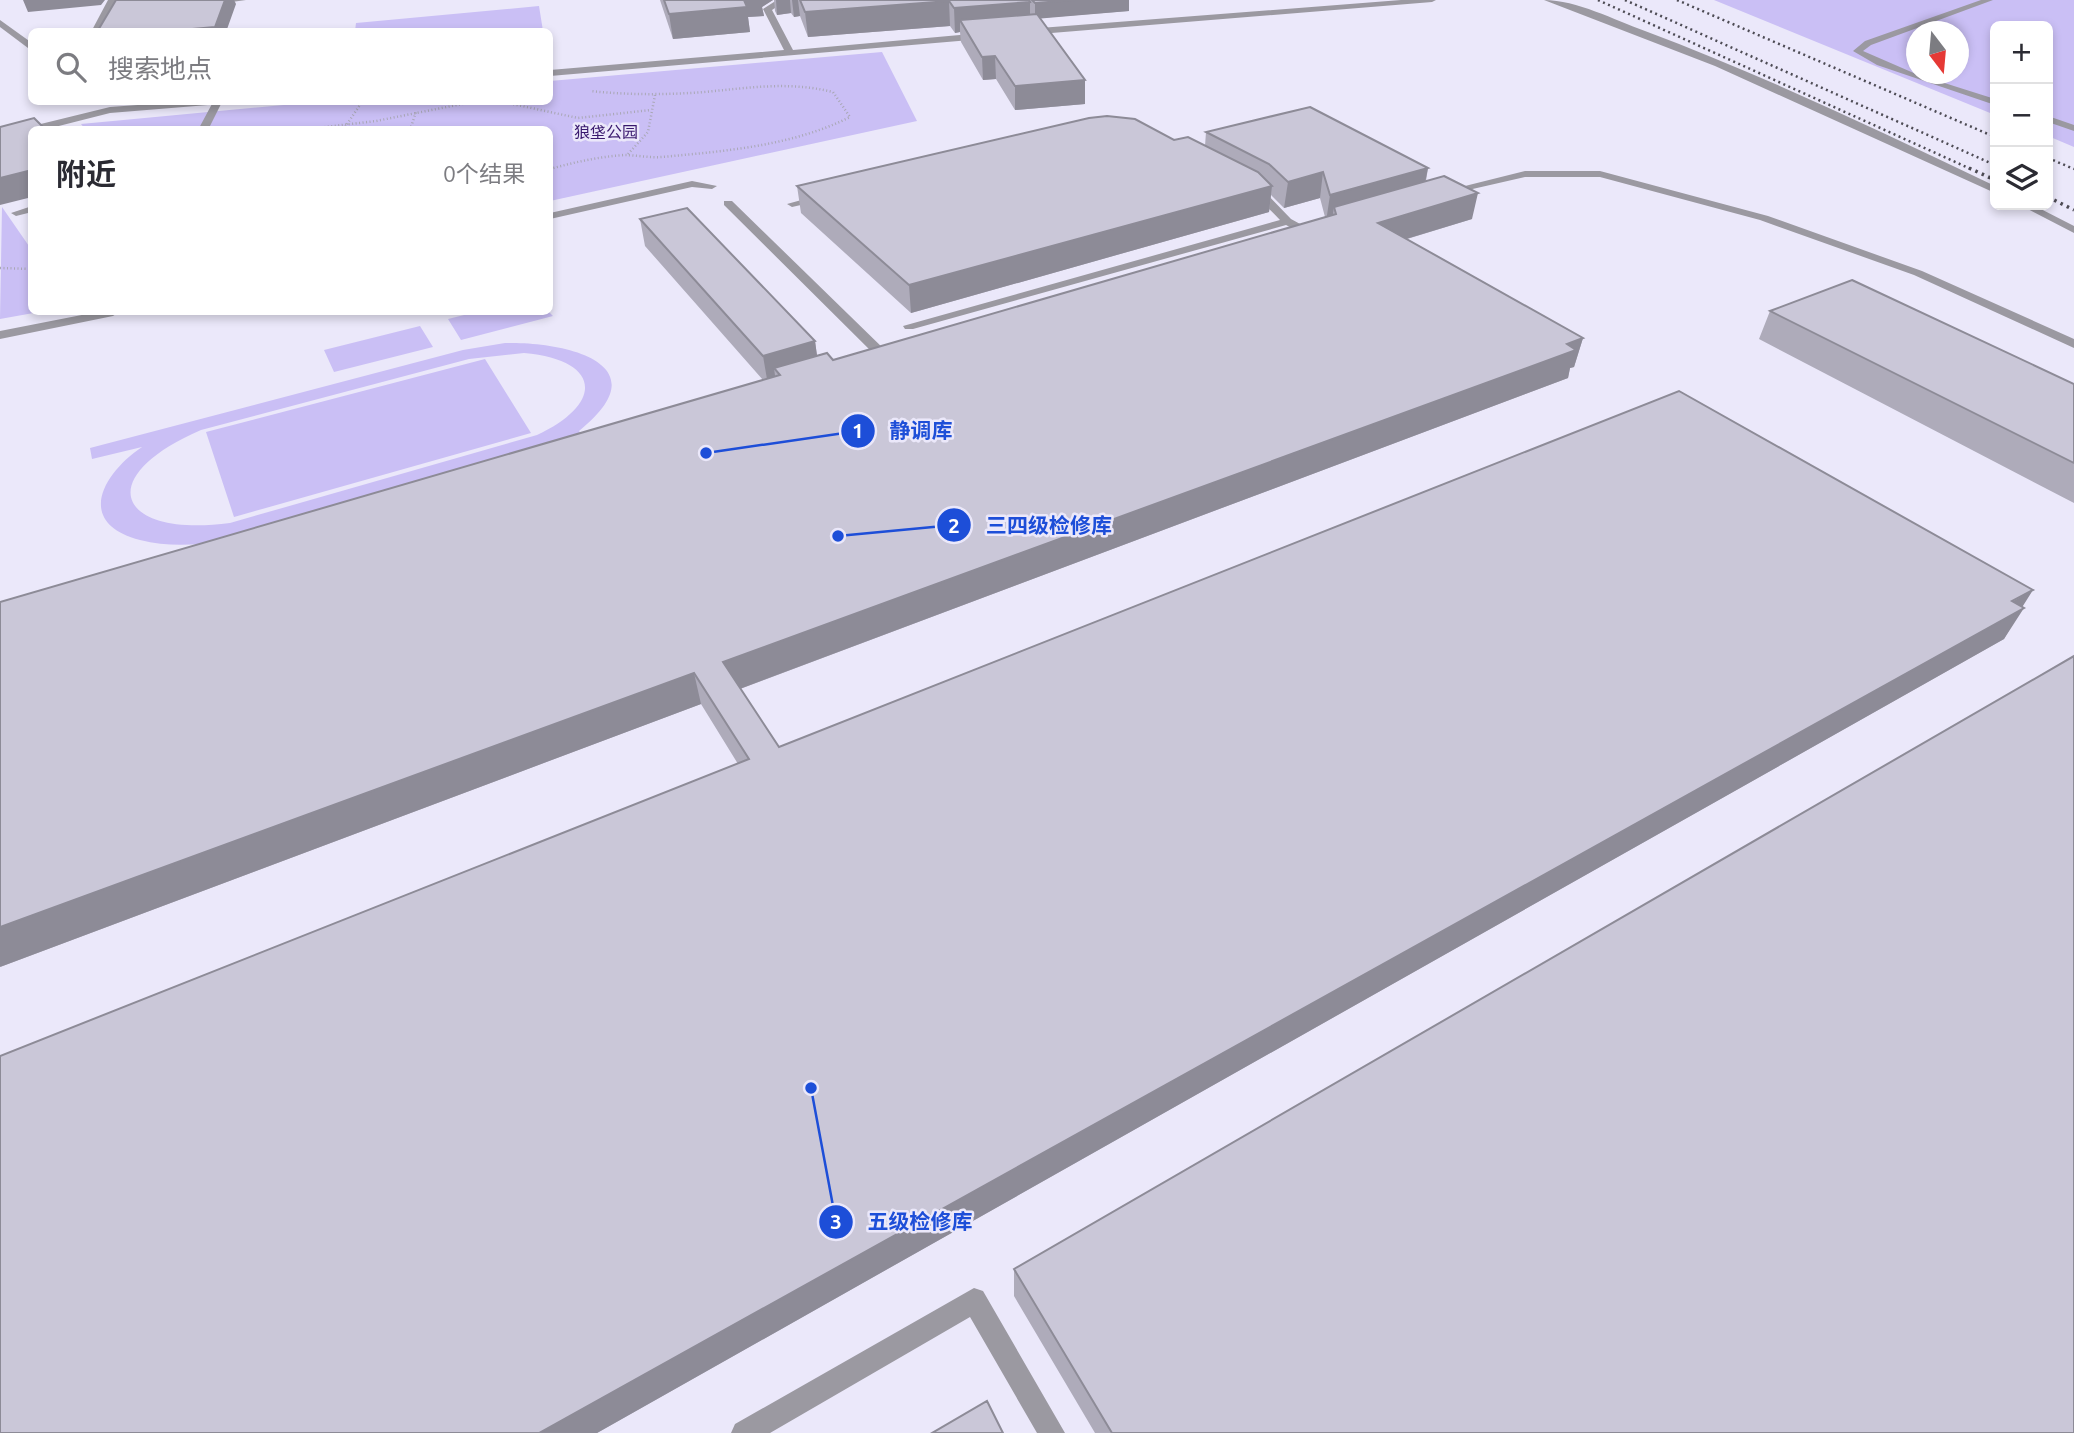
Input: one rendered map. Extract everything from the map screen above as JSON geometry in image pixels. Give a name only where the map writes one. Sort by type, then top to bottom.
[{"type":"street","points":[[97,28],[111,0]]},
{"type":"street","points":[[201,3],[242,0]]},
{"type":"street","points":[[783,0],[767,9],[789,51]]},
{"type":"street","points":[[1021,32],[1432,0]]},
{"type":"street","points":[[1548,0],[1611,21],[1774,87],[1990,188]]},
{"type":"street","points":[[1989,0],[1868,43],[1857,51],[1880,63],[1990,100]]},
{"type":"street","points":[[106,11],[119,10]]},
{"type":"street","points":[[0,23],[28,45]]},
{"type":"street","points":[[553,73],[994,34]]},
{"type":"street","points":[[104,105],[110,110]]},
{"type":"street","points":[[45,126],[110,110],[171,105]]},
{"type":"street","points":[[205,126],[216,105]]},
{"type":"street","points":[[2053,121],[2074,128]]},
{"type":"street","points":[[0,137],[28,130]]},
{"type":"street","points":[[1429,197],[1525,174],[1600,174],[1764,218],[1918,273],[2074,344]]},
{"type":"street","points":[[1237,181],[1261,194],[1287,220],[1309,233]]},
{"type":"street","points":[[553,215],[692,184],[712,186]]},
{"type":"street","points":[[792,204],[832,195]]},
{"type":"street","points":[[728,203],[879,359],[912,349]]},
{"type":"street","points":[[16,213],[28,210]]},
{"type":"street","points":[[2035,210],[2074,230]]},
{"type":"street","points":[[909,326],[1287,220]]},
{"type":"street","points":[[1296,236],[1322,229]]},
{"type":"street","points":[[0,335],[98,315]]},
{"type":"street","points":[[744,1433],[974,1300],[1052,1433]]},
{"type":"path","points":[[553,168],[584,159],[627,155],[658,157],[767,145],[822,131],[850,117],[833,92],[807,85],[772,82],[708,92],[655,95],[590,91]]},
{"type":"path","points":[[627,155],[647,137],[652,125],[651,110],[655,95]]},
{"type":"path","points":[[345,124],[360,105]]},
{"type":"path","points":[[330,126],[455,105]]},
{"type":"path","points":[[517,105],[578,118],[651,110]]},
{"type":"path","points":[[413,126],[416,112]]},
{"type":"path","points":[[1,268],[28,269]]},
{"type":"green space","points":[[1714,0],[2074,0],[2074,147],[2053,138],[2053,21],[1990,21],[1990,113],[1919,84],[1969,84],[1969,21],[1906,21],[1906,79]]},
{"type":"green space","points":[[539,6],[543,28],[355,28],[356,23]]},
{"type":"green space","name":"狼垡公园","points":[[882,52],[917,121],[553,200],[553,126],[81,124],[284,105],[553,105],[553,81]]},
{"type":"green space","points":[[2,207],[28,245],[28,314],[0,319]]},
{"type":"green space","points":[[464,315],[553,316],[461,340],[448,319]]},
{"type":"green space","points":[[420,326],[433,347],[334,372],[324,350]]},
{"type":"green space","points":[[505,343],[553,346],[596,361],[608,373],[611,388],[603,408],[579,431],[583,437],[205,544],[148,542],[120,532],[107,522],[102,510],[102,497],[107,484],[128,458],[142,447],[92,459],[90,448],[463,350]],"holes":[[[524,353],[549,357],[568,364],[580,374],[585,385],[583,397],[574,410],[559,423],[537,435],[230,523],[192,525],[163,522],[142,513],[132,500],[132,484],[143,467],[166,448],[201,430],[469,359]]]},
{"type":"green space","points":[[485,359],[531,433],[234,517],[206,432]]},
{"type":"building","points":[[116,0],[225,0],[215,27],[99,28]]},
{"type":"building","points":[[664,0],[744,0],[747,7],[669,14]]},
{"type":"building","points":[[800,0],[1029,0],[1030,2],[954,8],[949,1],[805,12]]},
{"type":"building","points":[[1032,0],[1075,0],[1035,3]]},
{"type":"building","points":[[1037,14],[1085,80],[1015,86],[995,56],[982,57],[960,20]]},
{"type":"building","points":[[1310,107],[1428,168],[1330,195],[1323,172],[1288,182],[1269,164],[1206,132]]},
{"type":"building","points":[[1107,116],[1135,119],[1174,140],[1188,137],[1258,172],[1272,186],[909,285],[797,186],[1089,118]]},
{"type":"building","points":[[34,118],[42,126],[28,126],[28,171],[0,178],[0,127]]},
{"type":"building","points":[[1444,176],[1478,193],[1378,223],[1583,338],[1567,344],[1576,350],[723,662],[779,747],[1679,391],[2033,590],[2012,601],[2024,608],[539,1433],[0,1433],[0,1056],[749,759],[694,673],[0,927],[0,602],[780,375],[774,368],[827,353],[833,360],[1336,214],[1334,207]]},
{"type":"building","points":[[687,208],[815,341],[763,356],[640,219]]},
{"type":"building","points":[[1852,280],[2074,384],[2074,463],[1770,311]]},
{"type":"building","points":[[2074,656],[2074,1433],[1112,1433],[1014,1269]]},
{"type":"building","points":[[987,1401],[1003,1433],[932,1433]]},
{"type":"railway","points":[[1598,0],[1973,170]]},
{"type":"railway","points":[[1625,0],[1990,163]]},
{"type":"railway","points":[[1677,0],[1990,135]]},
{"type":"railway","points":[[2053,160],[2074,169]]},
{"type":"railway","points":[[1969,168],[1990,178]]},
{"type":"railway","points":[[2053,200],[2074,210]]},
{"type":"place","name":"静调库","points":[[706,453]]},
{"type":"place","name":"三四级检修库","points":[[838,536]]},
{"type":"place","name":"五级检修库","points":[[811,1088]]}]
